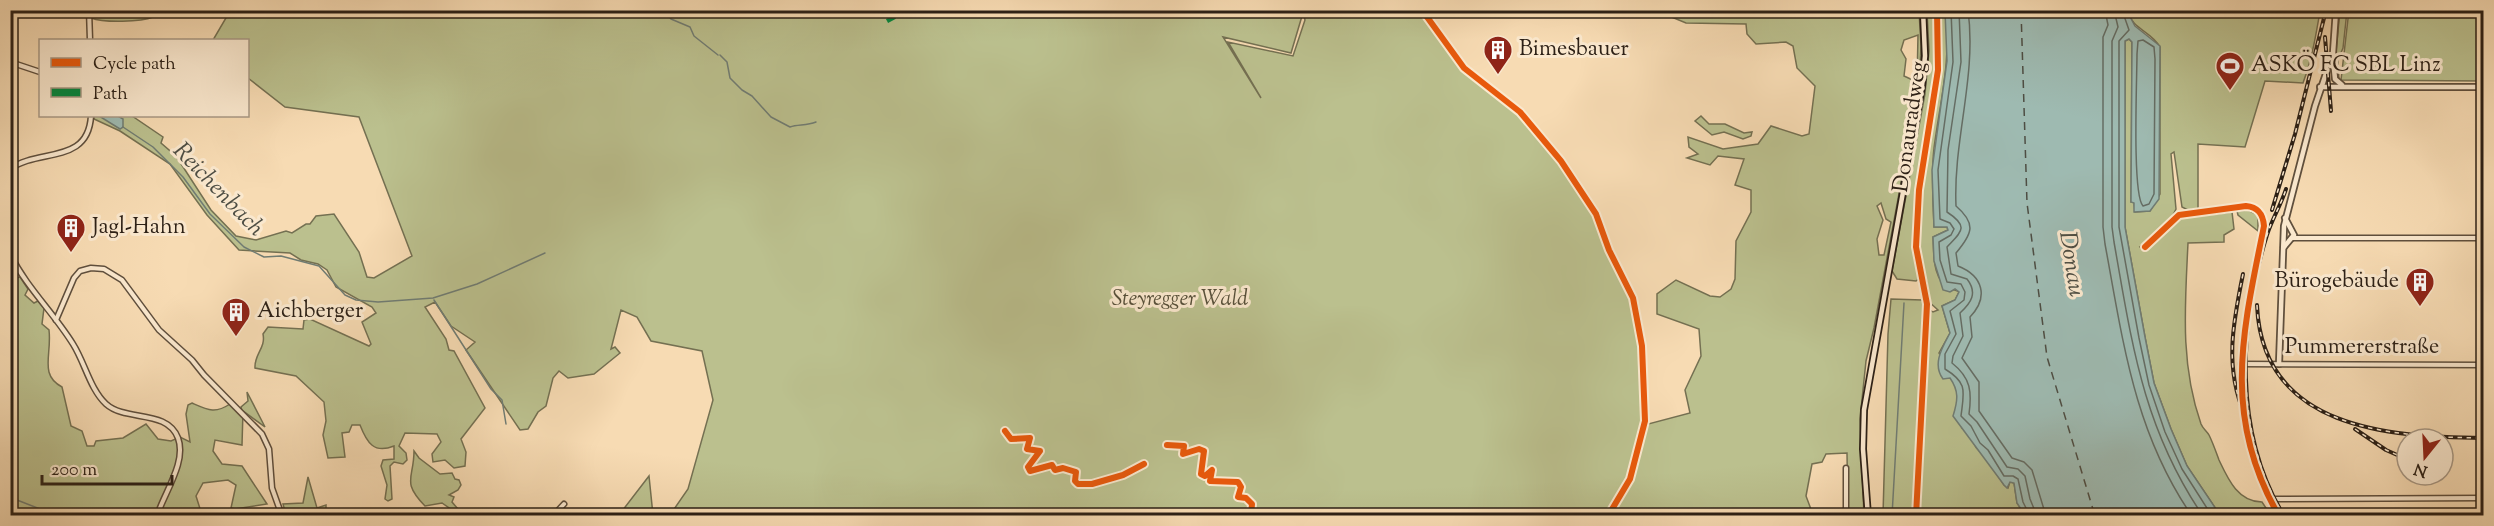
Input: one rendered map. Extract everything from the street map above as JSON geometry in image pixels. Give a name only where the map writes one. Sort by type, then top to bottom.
[{"type":"street","points":[[89,10],[90,39]]},
{"type":"street","points":[[1422,10],[1464,68],[1520,112],[1561,160],[1596,214],[1610,254],[1633,298],[1642,345],[1645,421],[1630,479],[1608,516]]},
{"type":"street","points":[[1868,516],[1863,459],[1864,410],[1923,83],[1925,56],[1923,10]]},
{"type":"street","points":[[2336,10],[2333,53],[2335,79],[2347,87]]},
{"type":"street","points":[[2279,364],[2285,218],[2320,87],[2333,53]]},
{"type":"street","points":[[10,63],[39,72]]},
{"type":"street","points":[[2320,87],[2484,87]]},
{"type":"street","points":[[10,169],[20,163],[59,154],[74,147],[89,130],[91,117]]},
{"type":"street","points":[[2145,247],[2179,215],[2246,206],[2260,212],[2264,226],[2245,314],[2241,364],[2247,435],[2270,499],[2279,516]]},
{"type":"street","points":[[2283,249],[2291,239],[2292,230],[2285,218]]},
{"type":"street","points":[[2283,234],[2286,229],[2305,237]]},
{"type":"street","points":[[2283,234],[2291,239],[2305,237],[2484,237]]},
{"type":"street","points":[[10,254],[32,291],[75,346],[96,391],[107,405],[120,413],[160,420],[171,428],[178,438],[180,456],[177,469],[166,489],[157,516]]},
{"type":"street","points":[[56,320],[74,278],[80,271],[98,268],[110,271],[122,280],[159,330],[192,360],[262,434],[269,449],[272,488],[282,516]]},
{"type":"street","name":"Pummererstraße","points":[[2241,364],[2484,365]]},
{"type":"street","points":[[1846,468],[1846,516]]},
{"type":"street","points":[[2270,499],[2484,498]]},
{"type":"street","points":[[553,516],[564,504]]},
{"type":"green space","points":[[2349,10],[2483,11],[2483,81],[2341,80]]},
{"type":"green space","points":[[91,11],[147,11],[153,13],[153,17],[132,21],[104,21],[91,18]]},
{"type":"green space","name":"Steyregger Wald","points":[[230,11],[1299,11],[1302,16],[1291,53],[1223,37],[1261,98],[1228,42],[1293,56],[1305,20],[1303,11],[1422,11],[1462,64],[1527,116],[1578,180],[1599,216],[1617,264],[1634,295],[1645,354],[1640,358],[1643,425],[1629,479],[1607,515],[670,515],[688,489],[713,400],[702,351],[651,341],[637,317],[621,310],[611,349],[615,347],[620,353],[594,374],[568,378],[559,371],[553,378],[546,406],[538,412],[528,429],[520,430],[466,350],[475,342],[451,326],[435,302],[425,307],[446,339],[449,350],[454,351],[485,408],[461,439],[466,452],[465,466],[454,468],[445,460],[433,462],[432,454],[441,442],[437,434],[405,433],[399,446],[406,453],[407,460],[403,464],[394,462],[390,466],[392,499],[388,501],[385,499],[387,485],[381,466],[383,460],[394,459],[394,446],[376,448],[365,437],[360,425],[352,425],[349,432],[342,433],[345,457],[328,458],[323,435],[326,421],[324,402],[296,376],[255,368],[263,343],[263,334],[268,327],[303,329],[304,320],[310,319],[369,346],[371,344],[362,322],[376,313],[372,307],[336,287],[327,270],[318,264],[301,260],[290,253],[239,250],[207,215],[170,164],[120,131],[94,119],[94,117],[133,117],[163,137],[161,143],[176,156],[211,210],[236,236],[256,240],[286,231],[292,233],[310,224],[316,216],[334,214],[359,252],[367,277],[374,278],[412,256],[359,117],[285,107],[249,79],[249,39],[214,39]]},
{"type":"green space","points":[[1657,11],[1919,11],[1921,46],[1919,86],[1866,361],[1860,419],[1864,515],[1848,515],[1847,453],[1826,454],[1822,462],[1812,464],[1806,496],[1812,512],[1834,515],[1609,516],[1632,477],[1648,424],[1690,413],[1685,390],[1701,356],[1699,329],[1657,314],[1657,294],[1676,280],[1710,296],[1720,297],[1731,289],[1735,279],[1736,241],[1751,212],[1751,190],[1735,185],[1744,159],[1718,156],[1710,165],[1687,158],[1698,154],[1689,147],[1688,137],[1723,149],[1758,144],[1771,126],[1802,136],[1809,134],[1815,86],[1797,68],[1793,46],[1786,42],[1756,44],[1747,34],[1746,24],[1686,23]],"holes":[[[1918,35],[1917,82],[1904,76],[1906,59],[1901,50],[1904,40]],[[1881,203],[1886,219],[1891,222],[1884,255],[1879,255],[1877,239],[1883,220],[1877,206]]]},
{"type":"green space","points":[[1927,11],[1935,11],[1937,62],[1917,213],[1916,253],[1921,277],[1916,281],[1897,279],[1892,271],[1925,94],[1929,51]]},
{"type":"green space","points":[[1938,11],[1945,11],[1947,46],[1933,158],[1932,188],[1934,227],[1947,227],[1948,230],[1933,237],[1934,259],[1940,280],[1959,292],[1955,300],[1942,306],[1950,333],[1939,353],[1957,388],[1962,428],[1969,433],[1976,448],[1983,453],[2004,485],[2008,488],[2010,482],[2014,483],[2017,503],[2025,515],[1918,516],[1927,308],[1933,312],[1938,310],[1928,301],[1927,283],[1919,261],[1918,245],[1920,190],[1940,70]]},
{"type":"green space","points":[[2127,11],[2320,11],[2303,83],[2265,81],[2245,147],[2198,144],[2198,209],[2188,210],[2182,207],[2174,152],[2171,154],[2176,209],[2169,223],[2140,247],[2145,250],[2180,218],[2232,212],[2234,229],[2224,235],[2224,242],[2188,243],[2186,335],[2190,379],[2201,424],[2209,435],[2230,482],[2240,494],[2262,502],[2270,514],[2275,515],[2220,515],[2187,466],[2154,383],[2125,227],[2125,41],[2129,39],[2132,42],[2131,202],[2134,202],[2135,212],[2150,211],[2160,194],[2160,47],[2152,37],[2133,22]]},
{"type":"green space","points":[[2340,11],[2347,11],[2343,48],[2338,60],[2339,80],[2335,62]]},
{"type":"green space","points":[[1701,116],[1709,124],[1725,124],[1744,133],[1752,132],[1751,136],[1743,139],[1724,132],[1712,135],[1695,121]]},
{"type":"green space","points":[[2248,210],[2258,215],[2258,231],[2238,215],[2237,211]]},
{"type":"green space","points":[[10,270],[16,288],[16,278],[20,277],[28,289],[25,295],[34,303],[38,301],[44,308],[42,324],[49,330],[48,363],[51,377],[62,387],[71,426],[82,431],[87,446],[94,446],[96,441],[123,438],[146,424],[158,439],[171,441],[180,437],[190,442],[186,414],[188,405],[192,403],[216,410],[230,404],[242,411],[241,407],[248,401],[247,392],[265,427],[243,411],[242,445],[215,440],[213,451],[222,464],[242,466],[267,504],[231,508],[236,485],[228,480],[203,483],[196,496],[202,515],[17,516],[11,511]]},
{"type":"green space","points":[[1891,299],[1922,300],[1925,303],[1915,515],[1883,515]]},
{"type":"green space","points":[[414,451],[419,458],[440,474],[452,473],[455,479],[459,480],[461,485],[458,490],[449,495],[454,497],[452,502],[458,509],[455,513],[458,515],[442,515],[452,514],[452,510],[442,503],[425,506],[413,491],[410,480]]},
{"type":"green space","points":[[649,476],[653,515],[619,515]]},
{"type":"green space","points":[[308,477],[317,508],[326,505],[326,512],[318,515],[286,515],[283,504],[303,503]]},
{"type":"water","name":"Donau","points":[[1945,11],[2127,11],[2135,26],[2160,46],[2159,199],[2150,211],[2134,212],[2134,203],[2131,202],[2132,42],[2129,39],[2125,41],[2125,227],[2154,383],[2187,466],[2220,515],[2025,515],[2017,503],[2014,483],[2010,482],[2007,488],[2004,485],[1953,416],[1957,400],[1956,392],[1950,378],[1943,379],[1938,362],[1941,350],[1950,333],[1942,306],[1955,300],[1959,292],[1955,289],[1950,292],[1943,290],[1934,261],[1933,237],[1948,230],[1947,227],[1934,227],[1932,170],[1947,61]]},
{"type":"water","points":[[101,117],[123,119],[123,127],[120,129]]},
{"type":"waterway","points":[[664,10],[671,19],[690,27],[694,36],[718,55]]},
{"type":"waterway","points":[[720,55],[727,62],[730,78],[752,96],[771,117],[790,127],[816,122]]},
{"type":"waterway","name":"Reichenbach","points":[[123,127],[153,147],[183,177],[210,214],[244,247],[264,257],[281,256],[319,266],[345,295],[356,300],[378,302],[433,298],[477,284],[545,253]]},
{"type":"waterway","points":[[434,300],[491,389],[502,400],[506,424]]},
{"type":"waterway","points":[[1892,516],[1904,303]]},
{"type":"waterway","points":[[10,493],[17,500],[58,516]]},
{"type":"ferry route","points":[[2021,10],[2027,203],[2047,357],[2095,516]]},
{"type":"railway","points":[[2272,210],[2295,134],[2326,10]]},
{"type":"railway","points":[[2325,37],[2331,111]]},
{"type":"railway","points":[[2284,516],[2267,484],[2256,449],[2249,414],[2246,378],[2247,341],[2258,269],[2269,229],[2286,189]]},
{"type":"railway","points":[[2243,274],[2232,345],[2234,380],[2245,415]]},
{"type":"railway","points":[[2257,305],[2264,346],[2281,378],[2306,401],[2336,418],[2371,428],[2409,434],[2484,438]]},
{"type":"railway","points":[[2355,429],[2395,454]]},
{"type":"marked path","points":[[887,21],[907,10]]},
{"type":"marked path","points":[[1264,516],[1272,510],[1271,516]]},
{"type":"cycle path","points":[[1422,10],[1464,68],[1520,112],[1561,161],[1596,214],[1609,250],[1633,298],[1642,346],[1645,421],[1630,479],[1608,516]]},
{"type":"cycle path","name":"Donauradweg","points":[[1916,516],[1927,304],[1916,247],[1919,190],[1938,70],[1937,10]]},
{"type":"cycle path","points":[[2145,247],[2179,215],[2246,206],[2254,208],[2261,215],[2264,226],[2244,337],[2243,408],[2249,443],[2261,479],[2279,516]]},
{"type":"cycle path","points":[[1005,431],[1011,439],[1030,438],[1027,449],[1040,451],[1028,467],[1030,471],[1052,465],[1055,470],[1063,468],[1076,472],[1075,481],[1078,484],[1092,484],[1123,475],[1144,464]]},
{"type":"cycle path","points":[[1167,445],[1184,446],[1183,454],[1199,449],[1204,451],[1201,474],[1205,476],[1212,470],[1210,481],[1238,482],[1241,487],[1238,497],[1246,498],[1252,504],[1251,516]]},
{"type":"place","name":"Bimesbauer","points":[[1498,76]]},
{"type":"place","name":"ASKÖ FC SBL Linz","points":[[2230,92]]},
{"type":"place","name":"Jagl-Hahn","points":[[71,254]]},
{"type":"place","name":"Bürogebäude","points":[[2420,308]]},
{"type":"place","name":"Aichberger","points":[[236,338]]}]
